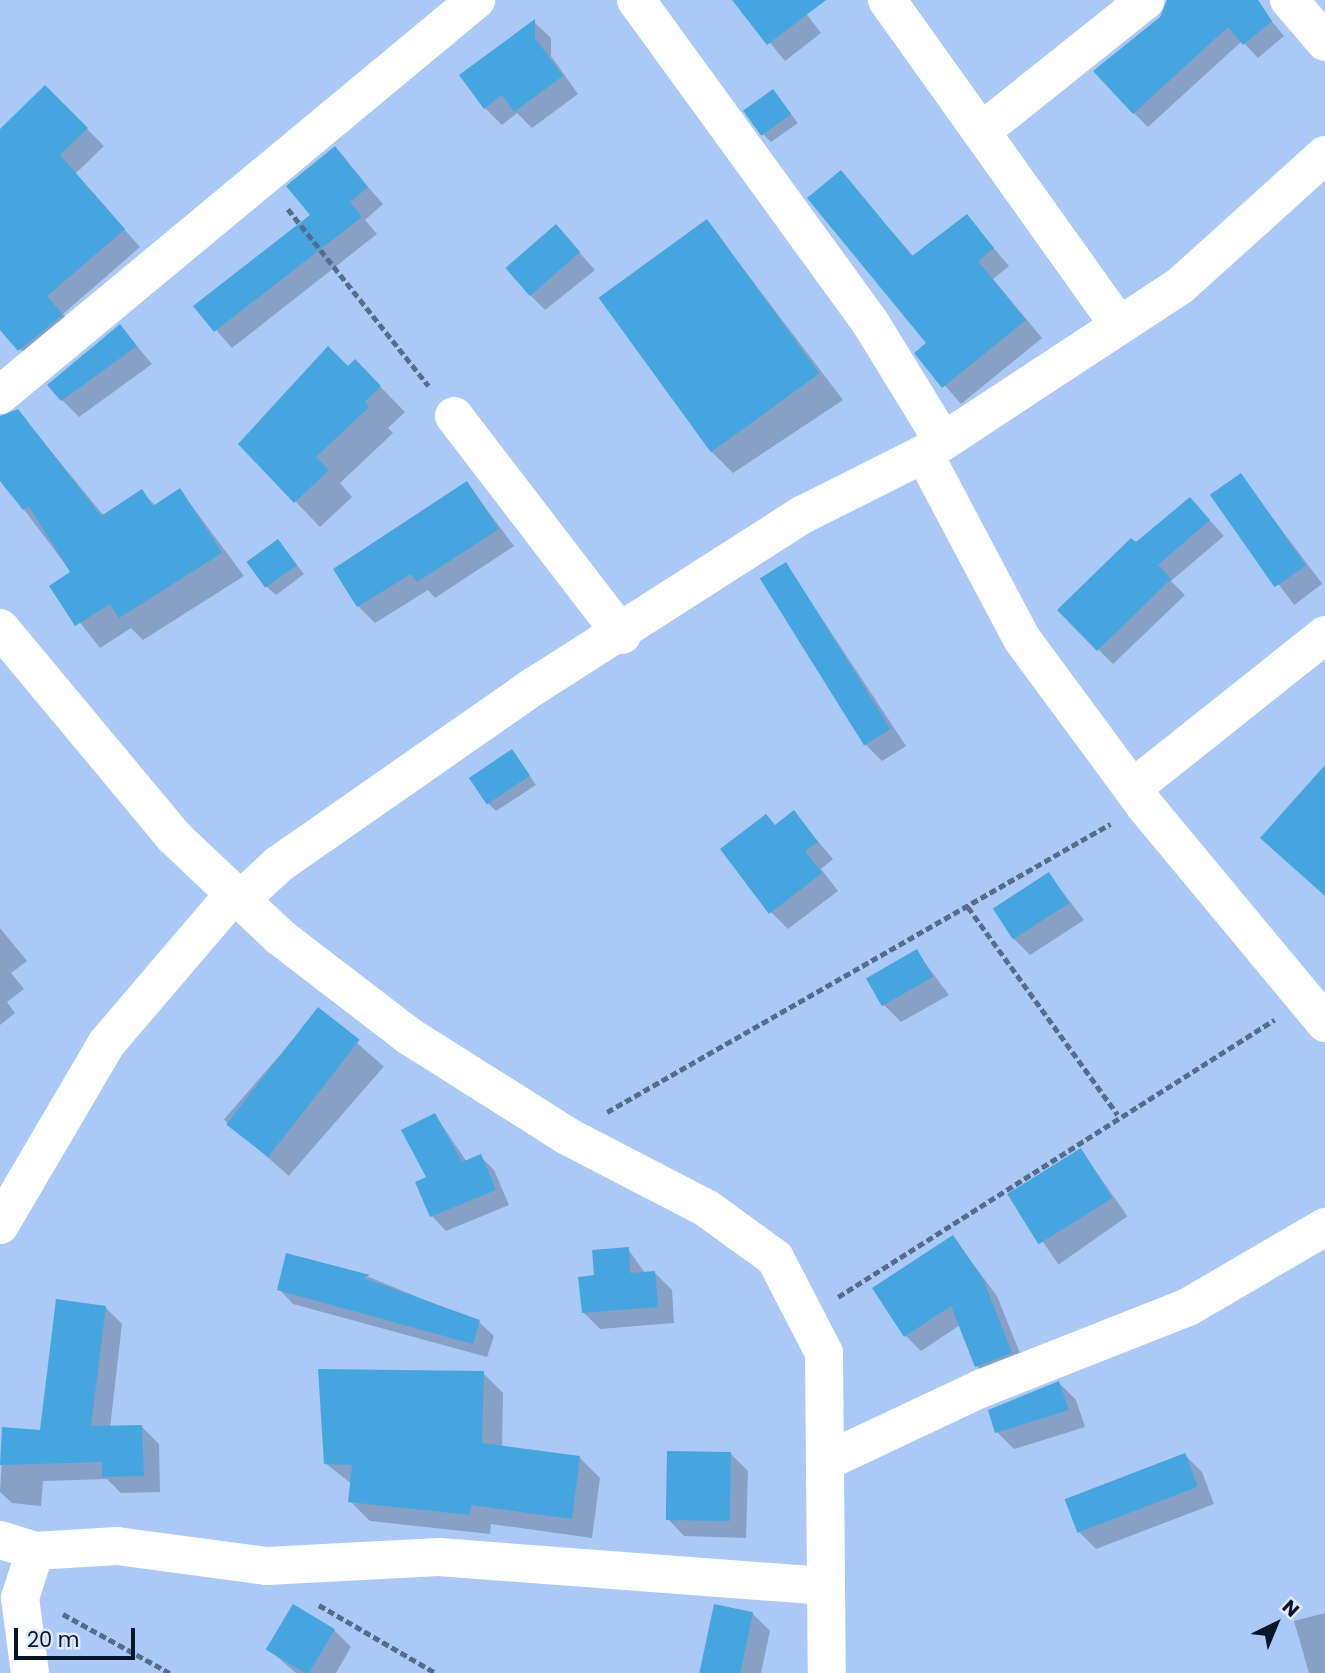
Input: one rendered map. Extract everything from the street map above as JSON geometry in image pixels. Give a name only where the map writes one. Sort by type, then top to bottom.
[{"type":"street","points":[[0,395],[476,0]]},
{"type":"street","points":[[635,0],[870,323],[934,448],[1023,639],[1139,797],[1316,1012]]},
{"type":"street","points":[[887,0],[983,130],[1118,324]]},
{"type":"street","points":[[983,130],[1146,0]]},
{"type":"street","points":[[1289,0],[1325,42]]},
{"type":"street","points":[[0,1224],[106,1044],[237,897],[279,864],[525,693],[622,635],[802,515],[934,448],[1118,324],[1181,285],[1325,155]]},
{"type":"street","points":[[454,416],[622,635]]},
{"type":"street","points":[[0,628],[174,837],[237,897],[409,1036],[567,1136],[706,1208],[775,1258],[808,1317],[824,1353],[829,1460],[822,1586],[827,1673]]},
{"type":"street","points":[[1139,797],[1325,635]]},
{"type":"street","points":[[829,1460],[981,1389],[1188,1307],[1325,1227]]},
{"type":"street","points":[[30,1673],[10,1602],[18,1546],[117,1546],[267,1566],[439,1557],[822,1586]]},
{"type":"path","points":[[264,178],[454,416]]},
{"type":"path","points":[[567,1136],[968,907],[1139,797]]},
{"type":"path","points":[[968,907],[1118,1115]]},
{"type":"path","points":[[808,1317],[1118,1115],[1316,1012]]},
{"type":"path","points":[[267,1566],[271,1578],[436,1673]]},
{"type":"path","points":[[10,1602],[65,1615],[170,1673]]},
{"type":"building","points":[[732,0],[826,0],[767,45]]},
{"type":"building","points":[[1167,0],[1258,0],[1272,21],[1243,45],[1228,27],[1133,114],[1093,71],[1160,17]]},
{"type":"building","points":[[535,19],[535,38],[563,76],[514,112],[502,95],[484,109],[459,75]]},
{"type":"building","points":[[45,85],[88,128],[60,155],[125,229],[47,296],[63,315],[18,351],[0,330],[0,129]]},
{"type":"building","points":[[773,89],[791,114],[761,136],[743,111]]},
{"type":"building","points":[[335,146],[368,187],[350,202],[362,217],[214,332],[193,306],[310,215],[286,186]]},
{"type":"building","points":[[841,170],[912,256],[967,214],[994,248],[978,261],[1026,320],[942,388],[914,353],[926,343],[807,198]]},
{"type":"building","points":[[707,219],[819,374],[711,452],[599,298]]},
{"type":"building","points":[[556,224],[580,252],[530,296],[505,268]]},
{"type":"building","points":[[120,324],[137,346],[61,401],[47,385]]},
{"type":"building","points":[[328,346],[348,366],[355,359],[381,386],[365,402],[369,407],[316,457],[329,470],[294,503],[238,444]]},
{"type":"building","points":[[18,409],[101,516],[142,489],[153,506],[180,488],[222,553],[119,618],[110,604],[75,626],[49,586],[70,572],[29,506],[23,510],[0,481],[0,416]]},
{"type":"building","points":[[1241,473],[1306,566],[1275,587],[1210,495]]},
{"type":"building","points":[[467,481],[499,529],[417,582],[411,574],[357,607],[333,569]]},
{"type":"building","points":[[1190,497],[1210,520],[1158,565],[1171,579],[1097,651],[1057,610],[1131,538],[1136,542]]},
{"type":"building","points":[[278,539],[297,565],[265,588],[246,562]]},
{"type":"building","points":[[786,562],[890,729],[864,745],[760,578]]},
{"type":"building","points":[[512,749],[530,776],[487,805],[469,778]]},
{"type":"building","points":[[1325,765],[1325,896],[1260,838]]},
{"type":"building","points":[[794,810],[818,842],[805,851],[822,873],[769,914],[720,849],[766,814],[775,825]]},
{"type":"building","points":[[1049,872],[1069,903],[1013,940],[993,908]]},
{"type":"building","points":[[917,949],[933,977],[882,1006],[866,978]]},
{"type":"building","points":[[318,1007],[360,1040],[268,1157],[226,1124]]},
{"type":"building","points":[[435,1113],[462,1162],[481,1154],[496,1190],[430,1217],[415,1182],[426,1177],[401,1130]]},
{"type":"building","points":[[1081,1148],[1112,1198],[1038,1244],[1007,1194]]},
{"type":"building","points":[[953,1235],[983,1279],[1012,1353],[975,1367],[951,1306],[904,1337],[872,1288]]},
{"type":"building","points":[[629,1247],[630,1273],[655,1271],[658,1307],[582,1313],[578,1277],[594,1275],[592,1250]]},
{"type":"building","points":[[286,1253],[370,1275],[363,1278],[480,1320],[473,1344],[277,1290]]},
{"type":"building","points":[[56,1299],[106,1306],[91,1426],[142,1425],[144,1476],[102,1477],[102,1462],[0,1465],[2,1427],[40,1430]]},
{"type":"building","points":[[318,1369],[484,1371],[482,1443],[580,1456],[572,1519],[471,1505],[470,1515],[348,1502],[352,1465],[324,1464]]},
{"type":"building","points":[[1059,1381],[1069,1410],[995,1433],[988,1410]]},
{"type":"building","points":[[667,1451],[731,1452],[730,1521],[666,1520]]},
{"type":"building","points":[[1185,1453],[1198,1487],[1077,1533],[1065,1499]]},
{"type":"building","points":[[293,1604],[335,1629],[309,1673],[266,1649]]},
{"type":"building","points":[[714,1604],[753,1612],[740,1673],[699,1672]]}]
